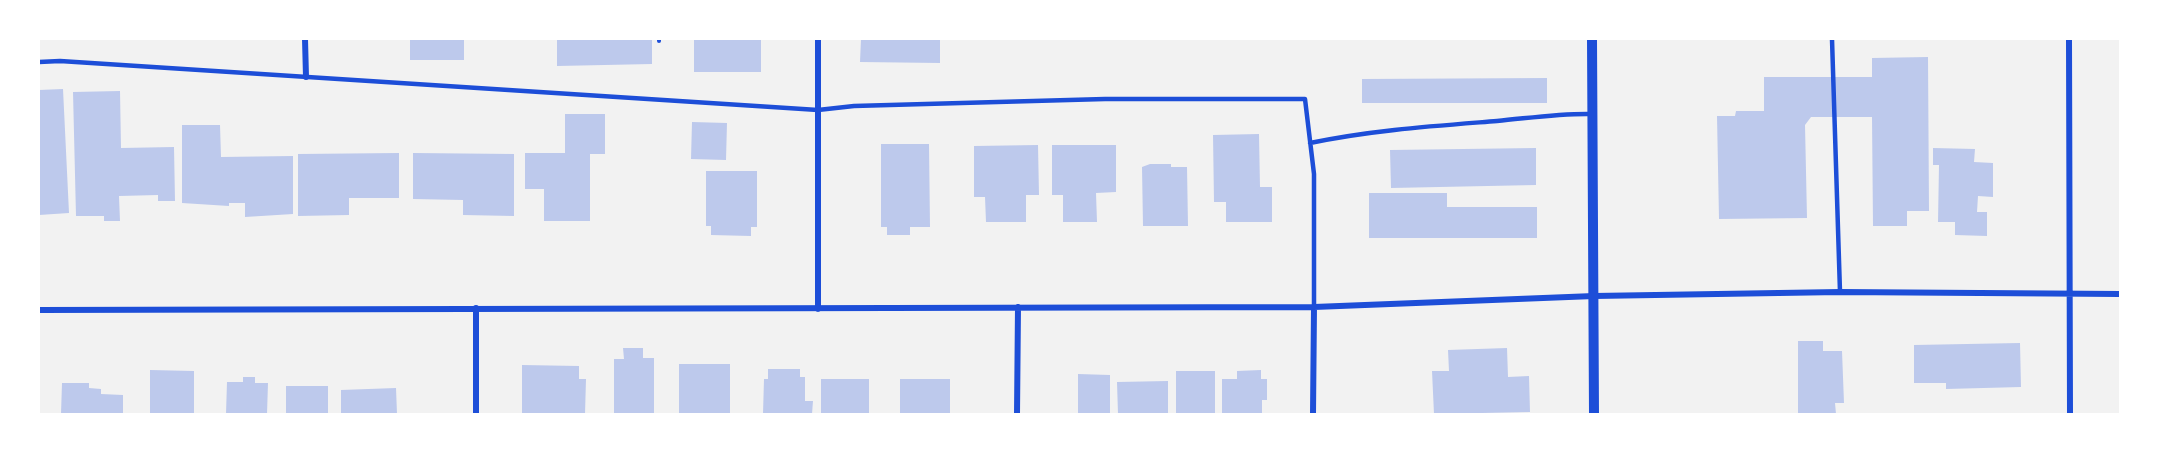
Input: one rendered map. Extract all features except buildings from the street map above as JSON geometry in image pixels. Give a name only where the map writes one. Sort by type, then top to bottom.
[{"type":"street","points":[[305,39],[306,77]]},
{"type":"street","points":[[818,39],[818,309]]},
{"type":"street","points":[[1592,39],[1594,414]]},
{"type":"street","points":[[2069,39],[2070,414]]},
{"type":"street","points":[[39,310],[1314,307],[1594,296],[1840,292],[2120,294]]},
{"type":"street","points":[[1017,414],[1018,307]]},
{"type":"street","points":[[1313,414],[1314,307]]},
{"type":"street","points":[[476,308],[476,414]]},
{"type":"lane","points":[[1592,39],[1600,39]]},
{"type":"lane","points":[[1832,39],[1840,292]]},
{"type":"lane","points":[[39,62],[818,110],[854,106],[1105,99],[1305,99],[1314,174],[1314,307]]},
{"type":"lane","points":[[1310,143],[1363,132],[1561,113],[1594,114]]}]
